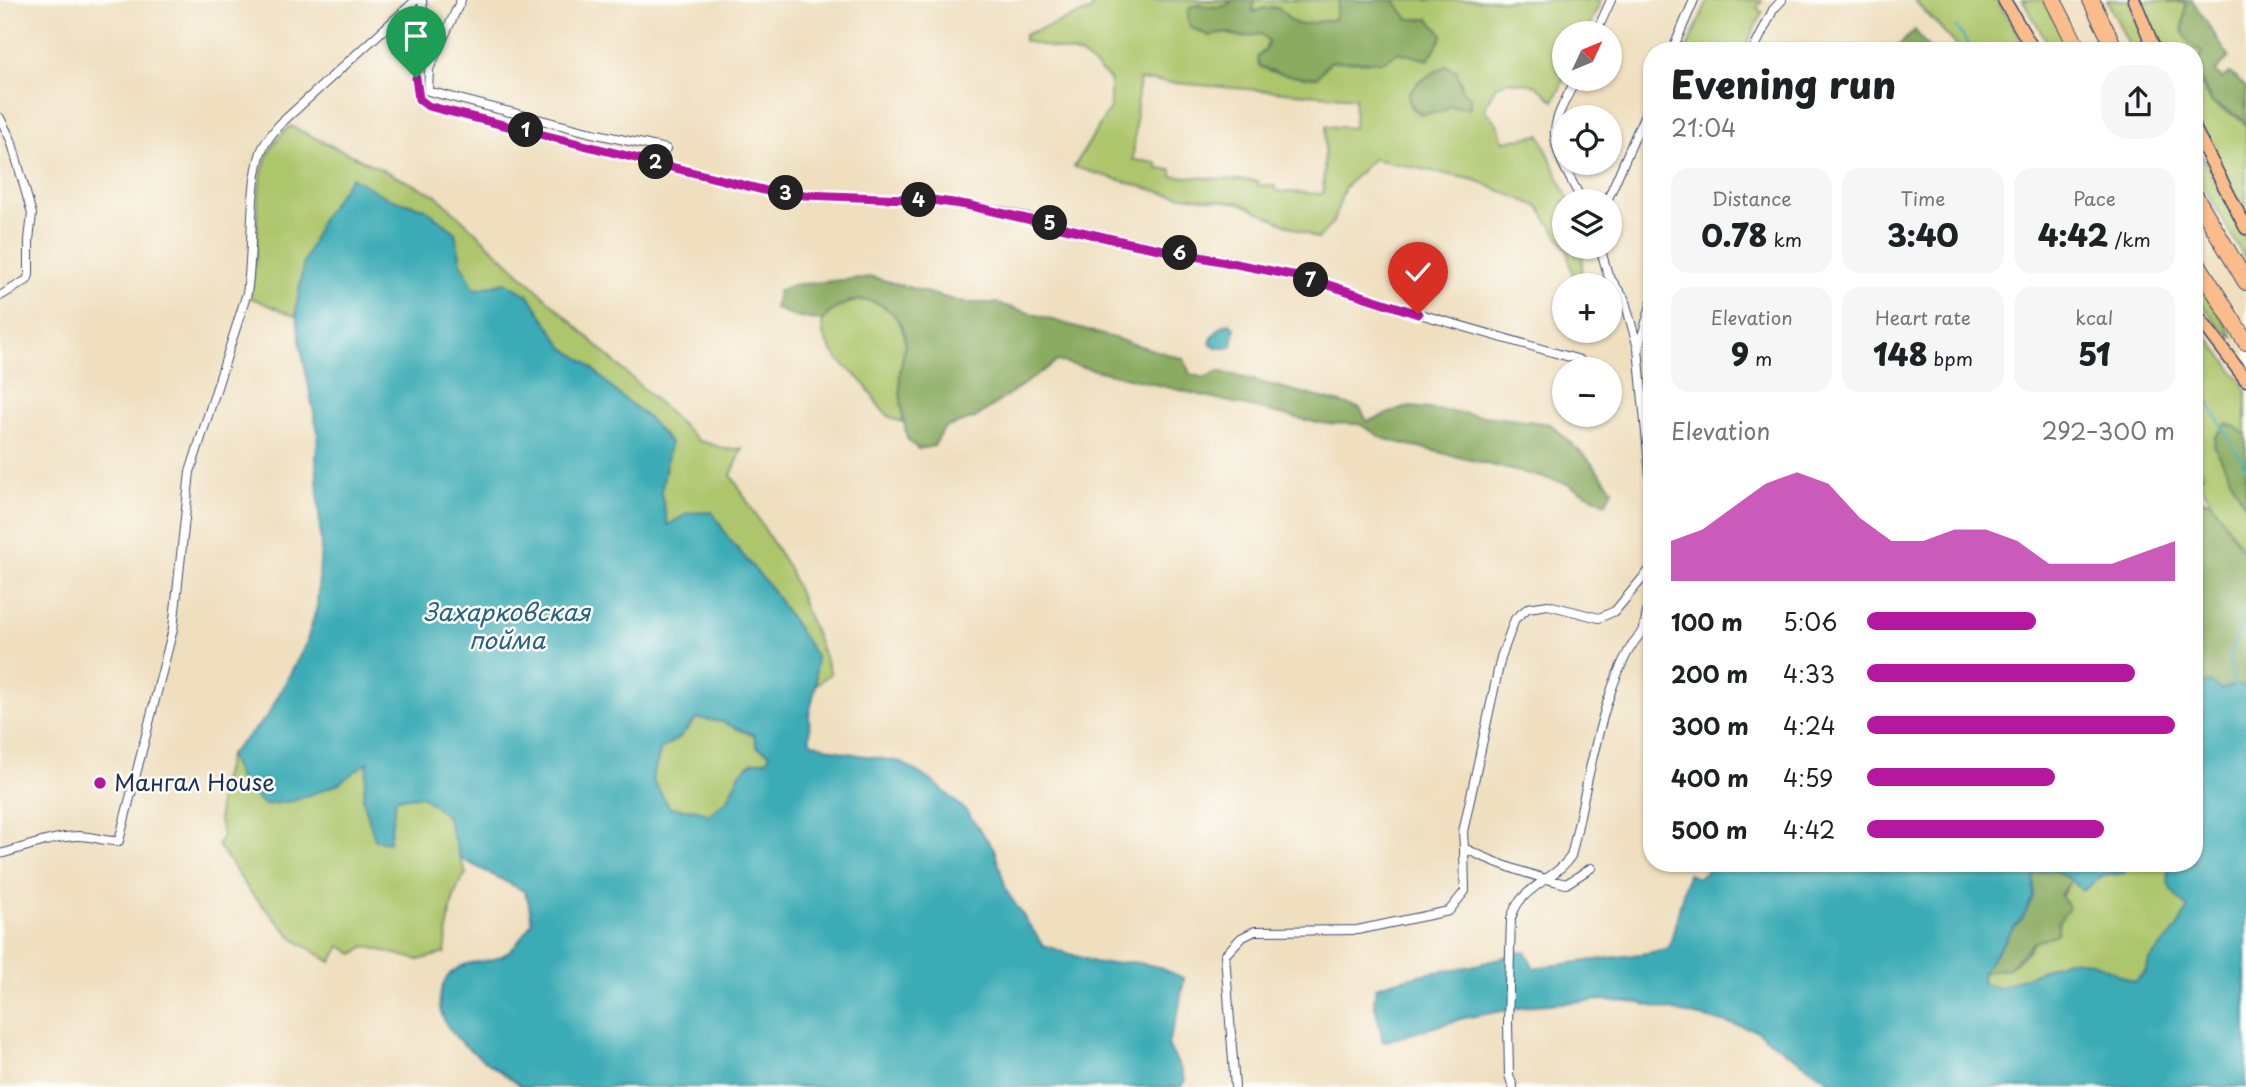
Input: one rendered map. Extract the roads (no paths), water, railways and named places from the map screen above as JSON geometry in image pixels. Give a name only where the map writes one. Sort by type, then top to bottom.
[{"type":"highway","points":[[2053,0],[2074,42]]},
{"type":"highway","points":[[2091,0],[2112,42]]},
{"type":"highway","points":[[2203,209],[2246,282]]},
{"type":"highway","points":[[2203,273],[2246,342]]},
{"type":"main road","points":[[2004,0],[2029,42]]},
{"type":"main road","points":[[2134,0],[2151,42]]},
{"type":"main road","points":[[2203,145],[2246,228]]},
{"type":"main road","points":[[2203,323],[2246,380]]},
{"type":"street","points":[[0,854],[71,836],[96,838],[105,842],[119,841],[173,629],[190,472],[247,293],[255,196],[262,151],[266,141],[279,125],[416,0]]},
{"type":"street","points":[[422,0],[423,35],[416,89],[419,99],[428,106],[767,191],[932,200],[967,205],[1129,243],[1307,278],[1364,298],[1570,357]]},
{"type":"street","points":[[461,0],[429,69],[428,91],[435,95],[666,149]]},
{"type":"street","points":[[1601,21],[1611,0]]},
{"type":"street","points":[[1676,42],[1694,0]]},
{"type":"street","points":[[1757,42],[1773,10],[1782,0]]},
{"type":"street","points":[[423,35],[441,43]]},
{"type":"street","points":[[1571,91],[1555,132],[1557,147],[1576,189]]},
{"type":"street","points":[[0,118],[11,140],[32,214],[29,275],[27,280],[0,296]]},
{"type":"street","points":[[1612,189],[1643,119]]},
{"type":"street","points":[[1603,259],[1608,275],[1624,298],[1638,348],[1643,401]]},
{"type":"street","points":[[1638,348],[1643,332]]},
{"type":"street","points":[[1235,1087],[1225,955],[1233,944],[1255,931],[1357,930],[1449,911],[1465,891],[1463,832],[1501,657],[1515,619],[1528,608],[1548,605],[1599,618],[1615,611],[1643,578]]},
{"type":"street","points":[[1513,1087],[1509,1075],[1508,1023],[1511,918],[1518,903],[1545,879],[1565,867],[1571,856],[1611,689],[1624,660],[1643,633]]},
{"type":"street","points":[[1464,848],[1489,860],[1566,884],[1591,868]]},
{"type":"street","points":[[1503,1087],[1509,1075]]},
{"type":"water","name":"Захарковская пойма","points":[[351,177],[388,198],[424,208],[455,232],[461,262],[475,290],[505,282],[529,296],[563,347],[587,363],[617,393],[648,418],[670,443],[661,493],[668,525],[688,513],[712,512],[729,539],[770,587],[816,656],[816,685],[809,715],[810,742],[842,752],[901,762],[935,783],[965,810],[994,849],[1007,892],[1043,945],[1100,964],[1132,962],[1155,966],[1184,978],[1178,1013],[1168,1044],[1185,1080],[1181,1087],[522,1087],[481,1059],[454,1035],[440,1007],[444,982],[459,967],[498,957],[515,946],[532,922],[524,891],[460,858],[446,815],[422,796],[396,798],[389,842],[375,840],[363,799],[368,762],[336,785],[293,801],[264,805],[241,784],[229,755],[267,717],[306,644],[317,606],[321,547],[316,457],[318,433],[296,310],[304,262],[322,218]],"holes":[[[697,718],[722,722],[754,735],[757,747],[770,753],[767,760],[751,763],[740,773],[728,799],[708,815],[699,810],[670,808],[652,779],[661,749],[680,737]]]},
{"type":"water","points":[[1230,323],[1235,328],[1232,346],[1221,348],[1210,343],[1217,331]]},
{"type":"water","points":[[2203,683],[2211,683],[2222,690],[2234,685],[2246,687],[2246,1087],[1838,1087],[1753,1029],[1639,1003],[1604,1000],[1535,1005],[1464,1018],[1383,1042],[1374,1001],[1376,987],[1387,983],[1477,965],[1525,951],[1534,968],[1669,948],[1688,874],[1699,878],[1706,872],[2041,872],[2034,874],[2033,896],[2024,916],[1982,973],[1983,984],[1999,988],[2066,960],[2093,962],[2134,982],[2146,972],[2149,960],[2177,929],[2188,908],[2173,893],[2169,872],[2203,872]]},
{"type":"water","points":[[2057,872],[2125,872],[2102,876],[2083,891],[2072,880]]},
{"type":"waterway","points":[[1956,27],[1967,42]]},
{"type":"waterway","points":[[2203,393],[2246,468]]},
{"type":"waterway","points":[[2235,686],[2229,660],[2246,609]]},
{"type":"place","name":"Мангал House","points":[[100,783]]}]
